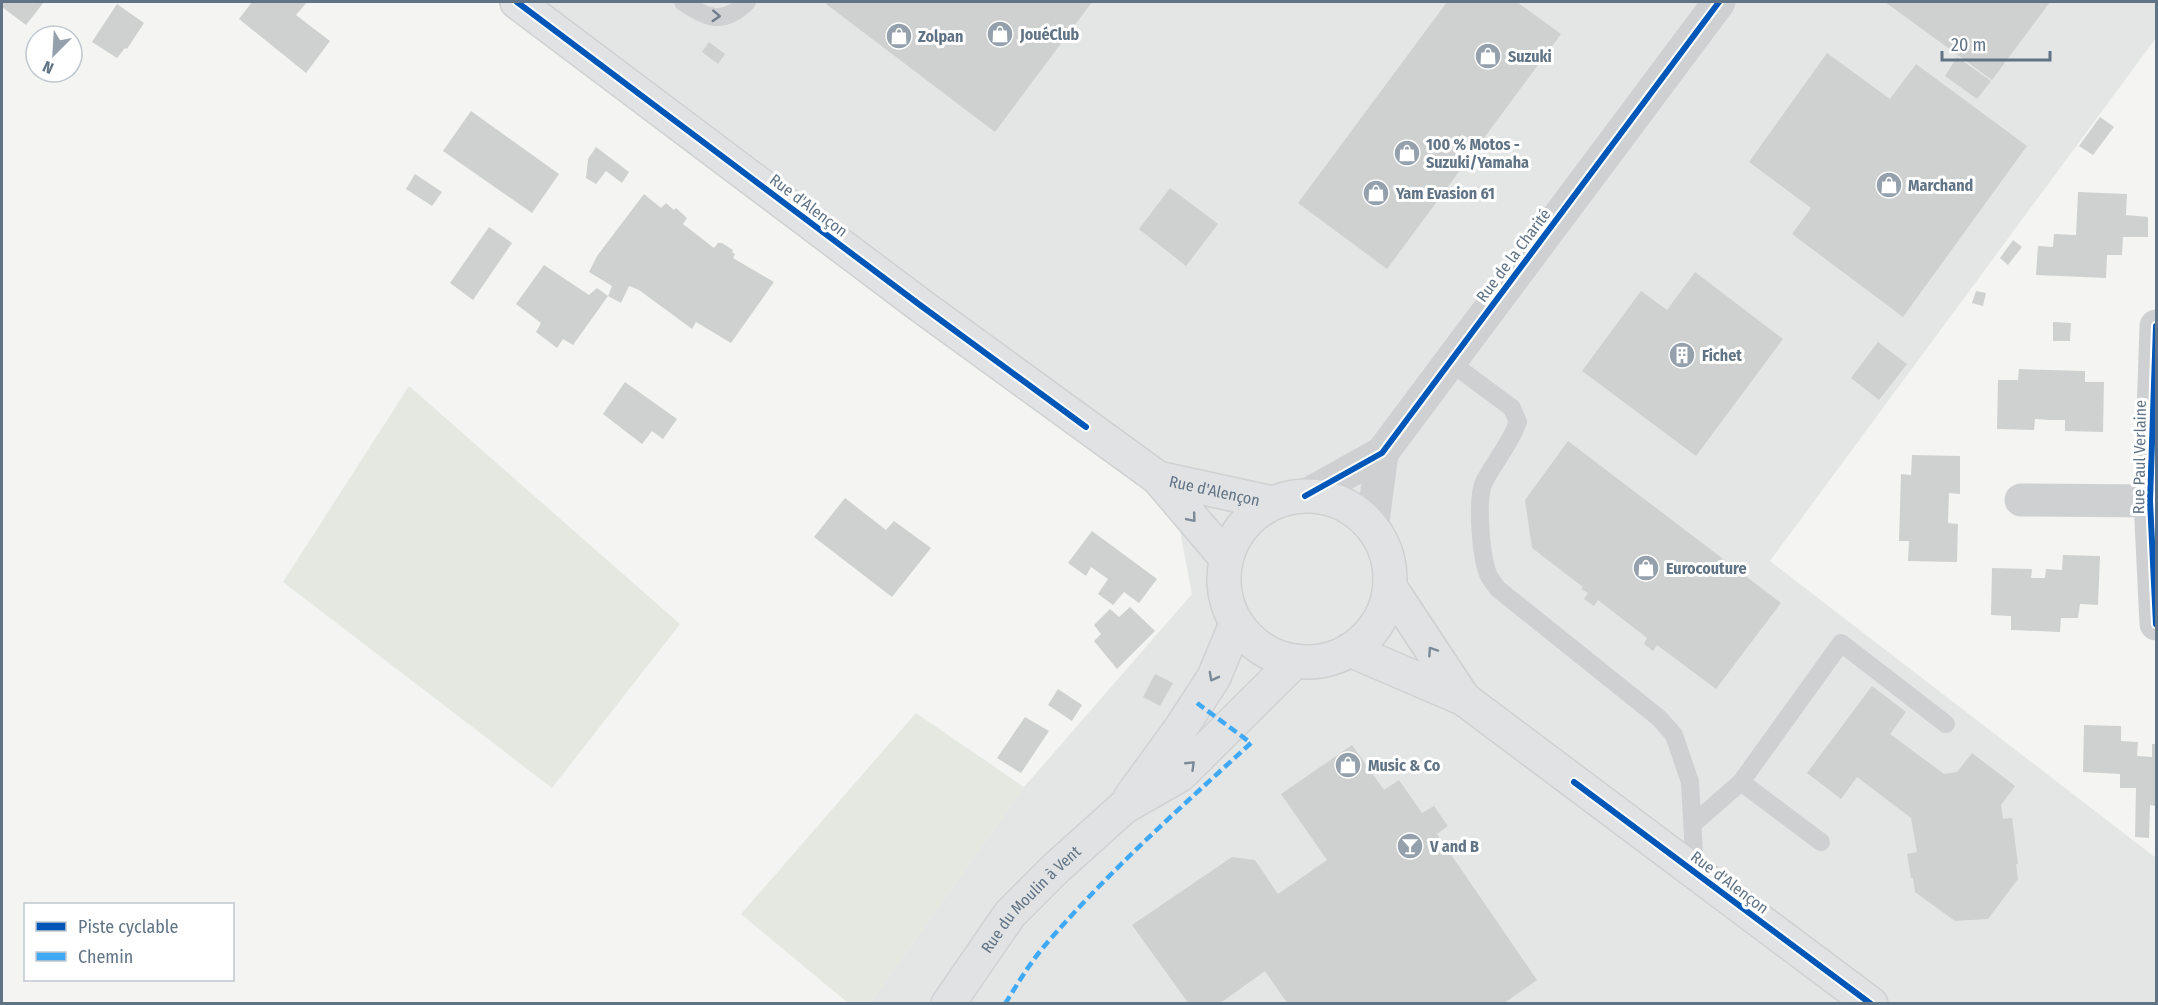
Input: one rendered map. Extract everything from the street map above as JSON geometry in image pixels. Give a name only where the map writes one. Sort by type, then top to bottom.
[{"type":"main road","name":"Rue d'Alençon","points":[[517,2],[920,305],[1158,478],[1226,558]]},
{"type":"main road","name":"Rue d'Alençon","points":[[1158,478],[1272,503]]},
{"type":"main road","points":[[1305,496],[1323,497],[1347,506],[1366,520],[1380,540],[1389,563],[1390,587],[1384,610],[1370,634],[1350,650],[1323,660],[1295,661],[1272,655],[1252,642],[1236,624],[1227,603],[1223,581],[1226,558],[1235,534],[1250,518],[1272,503],[1305,496]]},
{"type":"main road","name":"Rue d'Alençon","points":[[1390,587],[1464,699]]},
{"type":"main road","name":"Rue du Moulin à Vent","points":[[1124,807],[1181,728],[1214,677],[1236,624]]},
{"type":"main road","name":"Rue d'Alençon","points":[[1350,650],[1464,699],[1871,1004]]},
{"type":"main road","name":"Rue du Moulin à Vent","points":[[948,1004],[1010,914],[1055,868],[1124,807],[1180,775],[1295,661]]},
{"type":"street","name":"Rue de la Charité","points":[[1305,496],[1382,453],[1719,2]]},
{"type":"street","name":"Rue Paul Verlaine","points":[[2157,326],[2150,501],[2157,624]]},
{"type":"street","name":"Rue de la Charité","points":[[1372,529],[1382,453]]},
{"type":"street","points":[[2021,500],[2150,501]]},
{"type":"lane","points":[[684,2],[709,17],[724,17],[747,2]]},
{"type":"lane","points":[[1450,362],[1512,408],[1518,422],[1512,439],[1483,484],[1479,503],[1484,558],[1488,574],[1498,589],[1659,718],[1674,735],[1690,782],[1695,872]]},
{"type":"lane","points":[[1693,824],[1741,782],[1841,643],[1946,724]]},
{"type":"lane","points":[[1741,782],[1821,842]]},
{"type":"shaded area","points":[[510,2],[2156,2],[2156,38],[1770,561],[2156,858],[2156,1003],[870,1003],[1024,787],[1192,594],[1172,490]]},
{"type":"shaded area","points":[[409,386],[680,624],[552,788],[283,582]]},
{"type":"shaded area","points":[[916,713],[1024,787],[870,1003],[848,1003],[741,914]]},
{"type":"building","points":[[2,2],[44,2],[27,24],[2,7]]},
{"type":"building","points":[[252,2],[307,2],[296,15],[330,41],[306,73],[239,19]]},
{"type":"building","name":"JouéClub","points":[[828,2],[1092,2],[995,132],[826,4]]},
{"type":"building","points":[[1447,2],[1517,2],[1561,34],[1387,269],[1298,203]]},
{"type":"building","points":[[1885,2],[2050,2],[1992,80]]},
{"type":"building","points":[[117,4],[144,23],[127,49],[125,48],[117,58],[92,42]]},
{"type":"building","points":[[709,42],[725,54],[718,64],[702,52]]},
{"type":"building","name":"Marchand","points":[[1827,53],[1890,99],[1916,64],[2027,146],[1903,317],[1792,234],[1811,208],[1749,162]]},
{"type":"building","points":[[1957,57],[1991,81],[1977,99],[1945,76]]},
{"type":"building","points":[[471,111],[559,174],[532,213],[443,151]]},
{"type":"building","points":[[2100,117],[2114,127],[2093,155],[2079,146]]},
{"type":"building","points":[[596,147],[629,172],[622,183],[606,171],[596,184],[586,178],[588,159]]},
{"type":"building","points":[[415,174],[442,192],[432,206],[406,189]]},
{"type":"building","points":[[1170,188],[1218,224],[1186,266],[1139,229]]},
{"type":"building","points":[[2078,192],[2127,194],[2126,215],[2148,217],[2148,237],[2123,237],[2122,255],[2107,255],[2106,278],[2036,275],[2038,246],[2053,247],[2054,234],[2076,235]]},
{"type":"building","points":[[644,194],[661,208],[666,203],[674,210],[676,208],[687,218],[683,224],[714,248],[718,243],[722,243],[733,250],[735,254],[733,258],[774,282],[731,343],[696,322],[692,329],[639,290],[629,286],[621,303],[608,296],[612,286],[589,272],[597,256]]},
{"type":"building","points":[[489,227],[512,243],[473,300],[450,283]]},
{"type":"building","points":[[2013,240],[2022,247],[2008,265],[2000,258]]},
{"type":"building","points":[[544,265],[589,295],[597,288],[608,296],[573,345],[563,339],[557,348],[536,332],[541,323],[516,304]]},
{"type":"building","name":"Fichet","points":[[1695,272],[1783,339],[1696,456],[1582,371],[1641,291],[1667,310]]},
{"type":"building","points":[[1976,291],[1986,293],[1983,306],[1972,303]]},
{"type":"building","points":[[2053,322],[2071,323],[2070,341],[2053,341]]},
{"type":"building","points":[[1878,342],[1907,364],[1879,400],[1851,378]]},
{"type":"building","points":[[2019,369],[2085,371],[2085,382],[2104,382],[2103,432],[2065,431],[2065,420],[2035,419],[2034,430],[1997,429],[1998,380],[2018,380]]},
{"type":"building","points":[[625,382],[677,419],[663,439],[652,431],[642,444],[603,414]]},
{"type":"building","name":"Eurocouture","points":[[1568,441],[1781,603],[1716,689],[1657,645],[1653,651],[1644,644],[1647,638],[1598,600],[1594,606],[1584,599],[1588,593],[1581,589],[1583,587],[1532,548],[1525,500]]},
{"type":"building","points":[[1912,455],[1960,456],[1960,494],[1949,493],[1948,523],[1958,524],[1957,562],[1908,561],[1909,541],[1899,541],[1901,474],[1911,475]]},
{"type":"building","points":[[845,498],[886,530],[894,521],[931,548],[892,597],[814,537]]},
{"type":"building","points":[[1092,531],[1157,579],[1139,603],[1124,592],[1113,605],[1098,594],[1108,579],[1091,567],[1086,576],[1068,563]]},
{"type":"building","points":[[2063,555],[2100,556],[2098,605],[2080,604],[2078,618],[2061,618],[2060,632],[2011,630],[2011,616],[1991,615],[1992,568],[2032,569],[2031,578],[2045,578],[2046,569],[2062,570]]},
{"type":"building","points":[[1130,607],[1155,631],[1117,669],[1094,641],[1101,634],[1094,625],[1110,609],[1119,617]]},
{"type":"building","points":[[1155,674],[1173,683],[1160,706],[1143,697]]},
{"type":"building","points":[[1872,686],[1906,712],[1890,734],[1944,774],[1957,772],[1972,753],[2015,786],[2001,805],[2003,819],[2012,818],[2018,879],[1988,919],[1955,921],[1915,892],[1907,854],[1917,852],[1911,818],[1857,777],[1841,799],[1807,773]]},
{"type":"building","points":[[1058,689],[1082,705],[1072,721],[1048,705]]},
{"type":"building","points":[[1025,717],[1049,731],[1021,773],[997,758]]},
{"type":"building","points":[[2084,725],[2121,726],[2121,741],[2138,742],[2137,756],[2152,757],[2152,744],[2156,744],[2156,806],[2150,805],[2149,838],[2135,837],[2136,788],[2120,788],[2120,774],[2083,772]]},
{"type":"building","points":[[1352,745],[1384,790],[1399,780],[1422,813],[1434,806],[1448,826],[1437,834],[1537,980],[1503,1004],[1288,1004],[1265,971],[1219,1004],[1189,1004],[1132,925],[1232,857],[1255,860],[1278,894],[1327,860],[1281,794]]},
{"type":"marked path","points":[[1005,1004],[1047,943],[1095,890],[1251,743],[1197,703]]},
{"type":"cycle path","points":[[517,2],[1086,427]]},
{"type":"cycle path","points":[[1305,496],[1382,453],[1719,2]]},
{"type":"cycle path","points":[[2156,326],[2150,501],[2156,624]]},
{"type":"cycle path","points":[[1574,782],[1871,1004]]},
{"type":"place","name":"JouéClub","points":[[1000,34]]},
{"type":"place","name":"Zolpan","points":[[899,36]]},
{"type":"place","name":"Suzuki","points":[[1488,56]]},
{"type":"place","name":"100 % Motos - Suzuki/Yamaha","points":[[1407,153]]},
{"type":"place","name":"Marchand","points":[[1889,185]]},
{"type":"place","name":"Yam Evasion 61","points":[[1376,193]]},
{"type":"place","name":"Fichet","points":[[1682,355]]},
{"type":"place","name":"Eurocouture","points":[[1646,568]]},
{"type":"place","name":"Music & Co","points":[[1348,765]]},
{"type":"place","name":"V and B","points":[[1410,846]]}]
